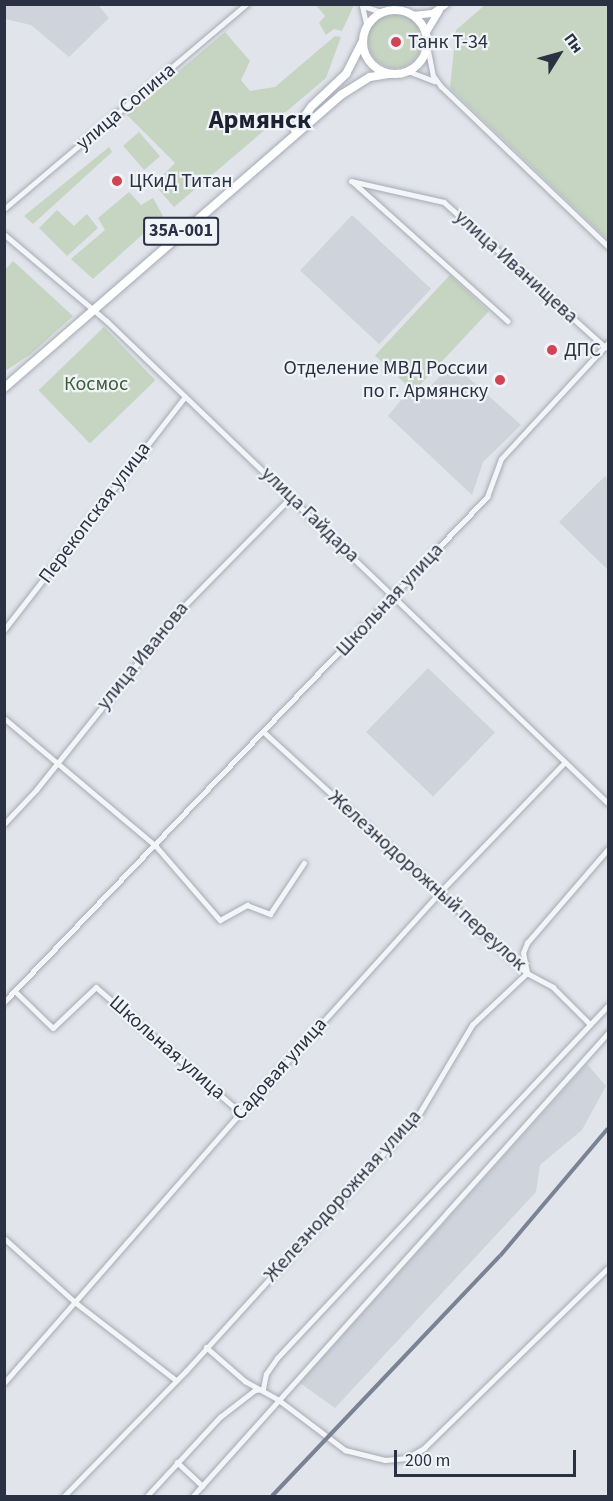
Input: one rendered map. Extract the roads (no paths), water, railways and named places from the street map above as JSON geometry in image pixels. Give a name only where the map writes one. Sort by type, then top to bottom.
[{"type":"highway","points":[[403,4],[425,33],[427,43],[421,60],[408,71]]},
{"type":"highway","points":[[386,9],[410,14]]},
{"type":"highway","name":"35А-001","points":[[287,140],[312,106],[346,74],[362,42],[367,26],[386,9]]},
{"type":"highway","points":[[362,42],[370,62],[390,74]]},
{"type":"highway","name":"35А-001","points":[[4,388],[287,140],[355,84],[408,71]]},
{"type":"main road","points":[[410,14],[425,15],[443,6]]},
{"type":"main road","points":[[425,33],[443,6]]},
{"type":"street","name":"улица Сопина","points":[[4,209],[247,4]]},
{"type":"street","points":[[367,26],[362,5],[386,9]]},
{"type":"street","points":[[427,43],[433,75],[441,86]]},
{"type":"street","points":[[408,71],[424,74],[441,86],[609,246]]},
{"type":"street","name":"улица Иванищева","points":[[508,321],[351,181],[444,202],[607,345]]},
{"type":"street","name":"улица Гайдара","points":[[4,234],[94,309],[609,803]]},
{"type":"street","name":"Школьная улица","points":[[4,1002],[265,733],[487,497],[501,459],[607,345]]},
{"type":"street","name":"Перекопская улица","points":[[4,630],[185,397]]},
{"type":"street","name":"улица Иванова","points":[[4,824],[198,590],[291,497]]},
{"type":"street","points":[[4,718],[156,846],[220,920],[247,905],[270,914],[304,863]]},
{"type":"street","name":"Железнодорожный переулок","points":[[265,733],[527,973],[553,987],[590,1024]]},
{"type":"street","name":"Садовая улица","points":[[4,1383],[241,1113],[440,892],[565,762]]},
{"type":"street","points":[[527,973],[523,953],[527,943],[609,849]]},
{"type":"street","name":"Железнодорожная улица","points":[[64,1497],[176,1380],[419,1113],[472,1025],[527,973]]},
{"type":"street","name":"Школьная улица","points":[[15,991],[53,1028],[96,987],[241,1113]]},
{"type":"street","points":[[263,1389],[266,1374],[277,1358],[609,1006]]},
{"type":"street","points":[[193,1497],[609,1033]]},
{"type":"street","points":[[4,1238],[75,1302],[176,1380]]},
{"type":"street","points":[[206,1347],[245,1381],[279,1400],[345,1450],[385,1460],[407,1458],[424,1448],[609,1268]]},
{"type":"street","points":[[147,1497],[220,1417],[255,1390],[263,1389]]},
{"type":"street","points":[[177,1462],[203,1486]]},
{"type":"railway","points":[[272,1496],[500,1256],[608,1128]]},
{"type":"place","name":"Танк Т-34","points":[[396,42]]},
{"type":"place","name":"ЦКиД Титан","points":[[117,181]]},
{"type":"place","name":"ДПС","points":[[552,350]]},
{"type":"place","name":"Отделение МВД России по г. Армянску","points":[[500,380]]},
{"type":"district","name":"Армянск","points":[[260,120]]},
{"type":"park label","name":"Космос","points":[[96,384]]}]
